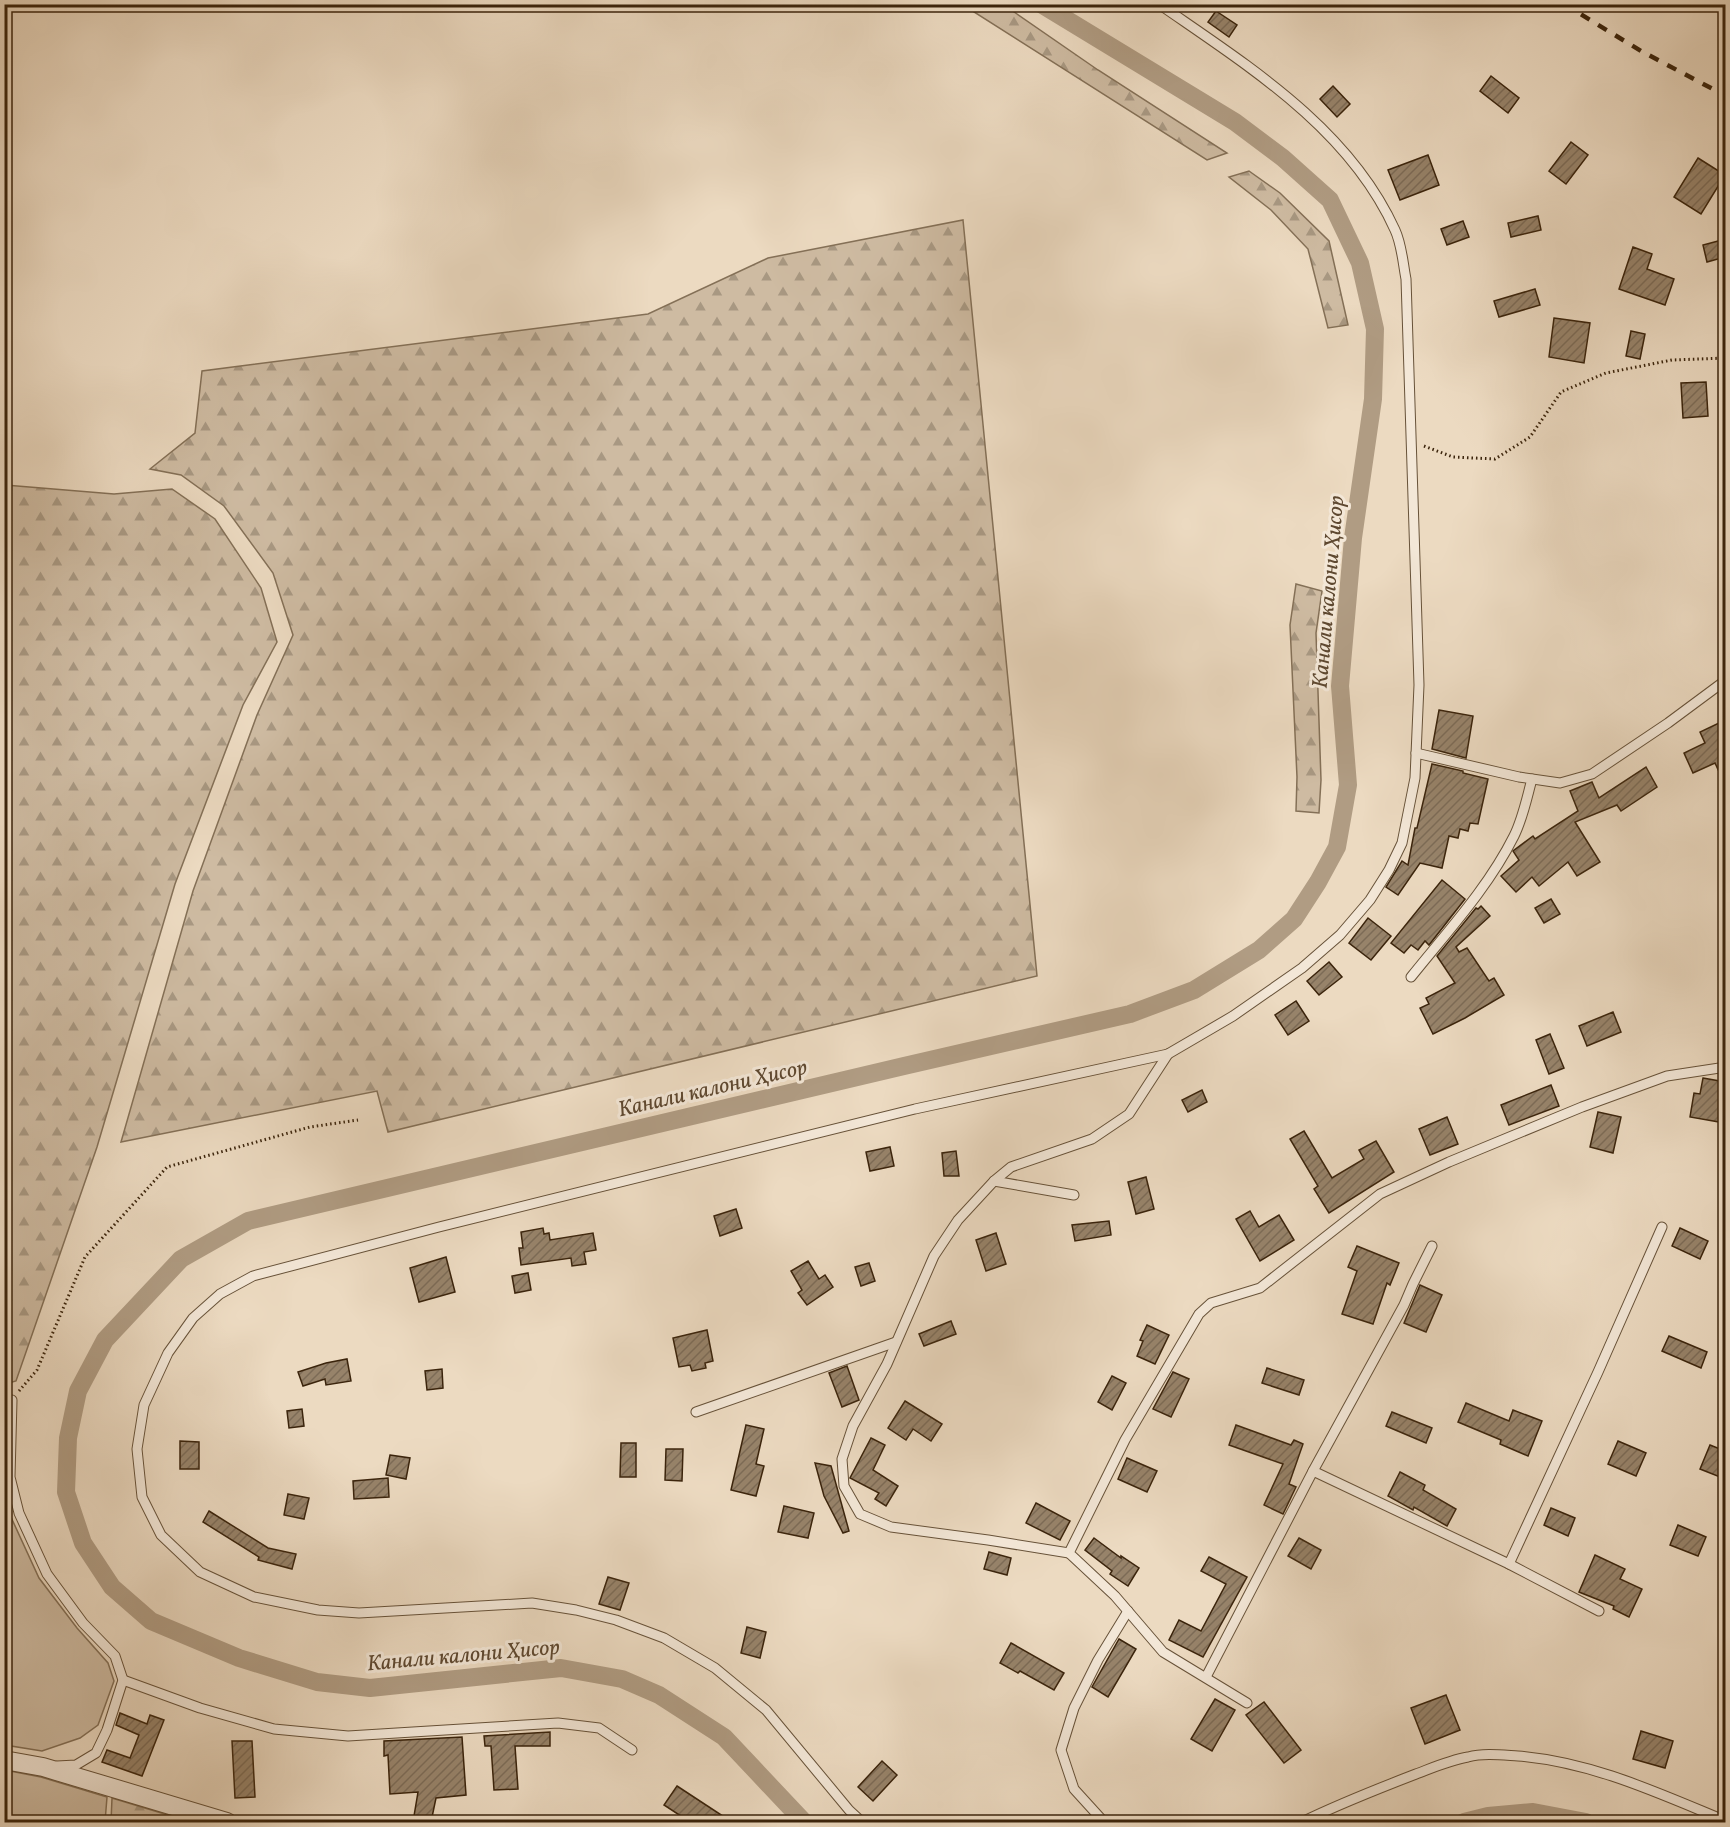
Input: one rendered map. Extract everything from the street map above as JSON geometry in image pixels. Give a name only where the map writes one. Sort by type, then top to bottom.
[{"type":"street","points":[[4,1761],[43,1767],[227,1822]]},
{"type":"lane","points":[[862,1822],[849,1810],[766,1710],[715,1668],[664,1638],[616,1620],[576,1610],[532,1603],[359,1613],[318,1610],[254,1597],[200,1572],[161,1535],[142,1497],[137,1449],[144,1405],[168,1353],[193,1318],[220,1294],[254,1275],[915,1109],[1168,1054],[1233,1016],[1302,968],[1340,935],[1370,900],[1389,870],[1402,843],[1416,778],[1419,685],[1416,543],[1406,279],[1396,232],[1378,196],[1342,147],[1294,103],[1159,4]]},
{"type":"lane","points":[[1416,753],[1560,783],[1592,774],[1668,723],[1725,680]]},
{"type":"lane","points":[[1411,976],[1470,905],[1498,863],[1515,834],[1532,778]]},
{"type":"lane","points":[[1168,1054],[1129,1114],[1092,1139],[1011,1167],[994,1180],[958,1220],[934,1256],[887,1364],[853,1426],[842,1459],[844,1486],[860,1514],[891,1527],[1069,1553],[1115,1596],[1163,1652],[1247,1703]]},
{"type":"lane","points":[[1069,1553],[1125,1440],[1199,1314],[1211,1303],[1260,1288],[1380,1194],[1449,1162],[1582,1107],[1667,1076],[1725,1066]]},
{"type":"lane","points":[[994,1180],[1074,1195]]},
{"type":"lane","points":[[1509,1564],[1662,1227]]},
{"type":"lane","points":[[1206,1677],[1313,1471],[1404,1305],[1432,1246]]},
{"type":"lane","points":[[696,1412],[896,1342]]},
{"type":"lane","points":[[12,1400],[10,1477],[19,1513],[47,1574],[83,1623],[115,1656],[123,1680],[107,1730],[96,1753],[76,1764],[43,1767]]},
{"type":"lane","points":[[1313,1471],[1509,1564],[1599,1611]]},
{"type":"lane","points":[[1104,1822],[1074,1789],[1060,1750],[1074,1708],[1098,1660],[1128,1611]]},
{"type":"lane","points":[[123,1680],[200,1708],[274,1728],[348,1736],[558,1723],[599,1728],[632,1750]]},
{"type":"lane","points":[[1302,1822],[1435,1767],[1468,1756],[1498,1755],[1531,1758],[1587,1768],[1621,1778],[1725,1821]]},
{"type":"path","points":[[1411,440],[1453,457],[1495,459],[1530,437],[1561,392],[1570,388],[1606,373],[1672,360],[1725,358]]},
{"type":"path","points":[[12,1400],[37,1370],[85,1257],[167,1167],[310,1127],[358,1120]]},
{"type":"green space","points":[[963,5],[1004,5],[1098,70],[1227,153],[1207,160]]},
{"type":"green space","points":[[1249,171],[1280,193],[1329,241],[1348,325],[1328,328],[1308,249],[1271,210],[1229,177]]},
{"type":"green space","points":[[963,220],[1037,976],[388,1132],[377,1091],[121,1142],[193,891],[257,715],[293,635],[273,573],[224,506],[181,475],[150,469],[195,433],[202,371],[648,314],[768,258]]},
{"type":"green space","points":[[5,485],[114,494],[172,489],[215,519],[261,588],[277,642],[243,705],[175,884],[97,1147],[16,1381],[5,1384]]},
{"type":"green space","points":[[1296,584],[1322,591],[1316,633],[1321,780],[1319,813],[1296,811],[1297,777],[1290,625]]},
{"type":"green space","points":[[4,1494],[10,1515],[39,1578],[77,1628],[108,1663],[114,1681],[98,1725],[80,1738],[42,1751],[5,1745]]},
{"type":"green space","points":[[5,1770],[41,1777],[107,1797],[105,1822],[5,1822]]},
{"type":"green space","points":[[112,1798],[191,1822],[111,1822]]},
{"type":"building","points":[[1216,11],[1237,25],[1229,37],[1208,22]]},
{"type":"building","points":[[1491,76],[1519,98],[1508,113],[1480,91]]},
{"type":"building","points":[[1333,86],[1350,104],[1337,117],[1320,99]]},
{"type":"building","points":[[1571,142],[1588,155],[1566,184],[1549,171]]},
{"type":"building","points":[[1428,155],[1439,185],[1400,200],[1388,170]]},
{"type":"building","points":[[1698,158],[1725,175],[1701,214],[1674,197]]},
{"type":"building","points":[[1538,216],[1541,230],[1511,237],[1508,223]]},
{"type":"building","points":[[1463,221],[1469,237],[1447,245],[1441,229]]},
{"type":"building","points":[[1722,240],[1725,257],[1707,262],[1703,245]]},
{"type":"building","points":[[1633,247],[1652,254],[1647,269],[1674,279],[1665,305],[1619,289]]},
{"type":"building","points":[[1535,289],[1540,305],[1499,317],[1494,301]]},
{"type":"building","points":[[1554,318],[1590,323],[1584,363],[1549,357]]},
{"type":"building","points":[[1631,331],[1645,334],[1640,359],[1626,356]]},
{"type":"building","points":[[1706,382],[1708,416],[1683,418],[1681,383]]},
{"type":"building","points":[[1439,710],[1473,716],[1466,758],[1432,749]]},
{"type":"building","points":[[1721,722],[1725,733],[1725,785],[1715,763],[1693,773],[1684,753],[1705,743],[1700,732]]},
{"type":"building","points":[[1432,764],[1488,779],[1478,824],[1470,823],[1468,831],[1460,829],[1458,838],[1449,836],[1442,868],[1420,863],[1398,895],[1386,887],[1402,861],[1408,865]]},
{"type":"building","points":[[1646,767],[1657,787],[1621,811],[1617,805],[1575,822],[1600,862],[1577,876],[1568,862],[1539,886],[1532,877],[1516,892],[1501,876],[1519,860],[1513,851],[1533,836],[1535,839],[1578,811],[1570,791],[1592,782],[1599,798]]},
{"type":"building","points":[[1442,880],[1465,899],[1429,945],[1425,941],[1418,950],[1411,945],[1404,953],[1391,943]]},
{"type":"building","points":[[1551,899],[1560,914],[1544,923],[1535,908]]},
{"type":"building","points":[[1481,906],[1490,916],[1456,947],[1459,952],[1467,948],[1489,981],[1494,978],[1504,995],[1433,1034],[1420,1008],[1429,1004],[1426,998],[1455,983],[1437,956],[1476,908]]},
{"type":"building","points":[[1368,918],[1391,936],[1371,960],[1349,943]]},
{"type":"building","points":[[1329,962],[1342,977],[1319,995],[1307,981]]},
{"type":"building","points":[[1296,1001],[1309,1021],[1288,1035],[1275,1015]]},
{"type":"building","points":[[1613,1012],[1621,1032],[1587,1046],[1579,1026]]},
{"type":"building","points":[[1550,1034],[1564,1068],[1549,1074],[1536,1040]]},
{"type":"building","points":[[1703,1078],[1725,1082],[1725,1123],[1690,1117],[1694,1093],[1700,1094]]},
{"type":"building","points":[[1551,1085],[1559,1106],[1509,1125],[1501,1105]]},
{"type":"building","points":[[1202,1090],[1207,1102],[1188,1112],[1182,1100]]},
{"type":"building","points":[[1598,1112],[1621,1117],[1613,1153],[1590,1147]]},
{"type":"building","points":[[1447,1117],[1458,1144],[1430,1155],[1419,1129]]},
{"type":"building","points":[[1304,1131],[1332,1178],[1364,1159],[1359,1150],[1376,1141],[1394,1172],[1329,1213],[1314,1189],[1318,1186],[1290,1139]]},
{"type":"building","points":[[890,1147],[894,1166],[870,1171],[866,1152]]},
{"type":"building","points":[[956,1151],[959,1176],[944,1176],[942,1153]]},
{"type":"building","points":[[1146,1177],[1154,1209],[1136,1214],[1128,1182]]},
{"type":"building","points":[[736,1209],[742,1228],[720,1236],[714,1216]]},
{"type":"building","points":[[1250,1211],[1259,1227],[1279,1215],[1294,1240],[1260,1261],[1236,1219]]},
{"type":"building","points":[[1109,1221],[1111,1235],[1075,1241],[1072,1225]]},
{"type":"building","points":[[543,1228],[544,1234],[549,1233],[550,1240],[593,1233],[596,1250],[584,1252],[586,1264],[572,1266],[571,1258],[521,1265],[519,1248],[523,1248],[521,1232]]},
{"type":"building","points":[[1680,1228],[1708,1241],[1700,1259],[1672,1246]]},
{"type":"building","points":[[996,1233],[1006,1264],[986,1271],[976,1240]]},
{"type":"building","points":[[1357,1246],[1399,1263],[1390,1285],[1387,1283],[1373,1324],[1342,1314],[1357,1271],[1348,1267]]},
{"type":"building","points":[[446,1257],[455,1292],[419,1302],[410,1268]]},
{"type":"building","points":[[808,1261],[819,1279],[825,1275],[833,1287],[807,1305],[798,1293],[802,1290],[791,1271]]},
{"type":"building","points":[[869,1263],[875,1281],[861,1286],[855,1267]]},
{"type":"building","points":[[528,1273],[531,1290],[515,1293],[512,1276]]},
{"type":"building","points":[[1420,1285],[1442,1295],[1426,1332],[1404,1323]]},
{"type":"building","points":[[951,1321],[956,1334],[924,1346],[919,1334]]},
{"type":"building","points":[[1147,1325],[1169,1335],[1155,1364],[1137,1356],[1143,1341],[1140,1340]]},
{"type":"building","points":[[707,1330],[713,1361],[705,1363],[706,1368],[692,1371],[690,1365],[679,1367],[673,1338]]},
{"type":"building","points":[[1669,1336],[1707,1352],[1701,1368],[1662,1351]]},
{"type":"building","points":[[347,1359],[351,1381],[326,1385],[325,1379],[303,1386],[298,1372]]},
{"type":"building","points":[[847,1366],[859,1400],[842,1407],[829,1373]]},
{"type":"building","points":[[1267,1368],[1304,1380],[1299,1395],[1262,1383]]},
{"type":"building","points":[[442,1369],[443,1388],[427,1390],[425,1371]]},
{"type":"building","points":[[1173,1372],[1189,1379],[1171,1417],[1153,1409]]},
{"type":"building","points":[[1112,1376],[1126,1383],[1112,1410],[1098,1402]]},
{"type":"building","points":[[905,1401],[942,1424],[931,1441],[913,1429],[906,1440],[888,1428]]},
{"type":"building","points":[[1466,1403],[1509,1421],[1513,1410],[1542,1421],[1528,1456],[1500,1444],[1501,1440],[1458,1422]]},
{"type":"building","points":[[302,1409],[304,1426],[289,1428],[287,1411]]},
{"type":"building","points":[[1392,1412],[1432,1428],[1426,1443],[1386,1426]]},
{"type":"building","points":[[746,1425],[764,1429],[756,1464],[764,1466],[756,1496],[731,1490]]},
{"type":"building","points":[[1236,1425],[1291,1445],[1294,1440],[1303,1444],[1289,1484],[1296,1487],[1283,1514],[1264,1505],[1283,1464],[1229,1445]]},
{"type":"building","points":[[871,1438],[885,1445],[873,1470],[898,1486],[886,1506],[875,1499],[879,1493],[850,1478]]},
{"type":"building","points":[[180,1441],[199,1442],[199,1469],[180,1469]]},
{"type":"building","points":[[1618,1441],[1646,1453],[1636,1476],[1608,1464]]},
{"type":"building","points":[[621,1443],[636,1443],[636,1477],[620,1477]]},
{"type":"building","points":[[1710,1445],[1725,1451],[1725,1479],[1700,1469]]},
{"type":"building","points":[[666,1449],[683,1449],[682,1481],[665,1480]]},
{"type":"building","points":[[390,1455],[410,1458],[406,1479],[386,1475]]},
{"type":"building","points":[[1127,1458],[1157,1471],[1147,1492],[1118,1479]]},
{"type":"building","points":[[815,1463],[831,1466],[849,1531],[843,1533],[824,1496]]},
{"type":"building","points":[[1400,1472],[1425,1485],[1423,1490],[1456,1509],[1447,1526],[1414,1507],[1413,1510],[1388,1496]]},
{"type":"building","points":[[388,1478],[389,1497],[354,1499],[353,1481]]},
{"type":"building","points":[[288,1494],[309,1498],[304,1519],[284,1515]]},
{"type":"building","points":[[1036,1503],[1070,1521],[1060,1540],[1026,1523]]},
{"type":"building","points":[[784,1506],[814,1513],[808,1538],[778,1532]]},
{"type":"building","points":[[1551,1508],[1575,1518],[1568,1536],[1544,1525]]},
{"type":"building","points":[[209,1511],[268,1548],[296,1554],[292,1569],[258,1560],[259,1557],[203,1522]]},
{"type":"building","points":[[1678,1525],[1706,1537],[1698,1556],[1670,1545]]},
{"type":"building","points":[[1094,1538],[1139,1568],[1128,1586],[1110,1574],[1112,1571],[1085,1550]]},
{"type":"building","points":[[1299,1538],[1321,1550],[1311,1569],[1288,1556]]},
{"type":"building","points":[[989,1552],[1011,1558],[1007,1575],[984,1569]]},
{"type":"building","points":[[1595,1555],[1625,1569],[1620,1579],[1642,1589],[1629,1617],[1613,1609],[1614,1606],[1579,1592]]},
{"type":"building","points":[[1209,1557],[1247,1577],[1203,1657],[1169,1640],[1179,1620],[1201,1631],[1226,1584],[1201,1571]]},
{"type":"building","points":[[608,1577],[629,1583],[620,1610],[599,1604]]},
{"type":"building","points":[[747,1627],[766,1632],[760,1658],[741,1653]]},
{"type":"building","points":[[1119,1639],[1136,1649],[1108,1697],[1092,1687]]},
{"type":"building","points":[[1011,1643],[1064,1673],[1054,1690],[1000,1663]]},
{"type":"building","points":[[1446,1695],[1460,1730],[1425,1744],[1411,1708]]},
{"type":"building","points":[[1215,1699],[1235,1710],[1212,1751],[1191,1739]]},
{"type":"building","points":[[1264,1702],[1301,1750],[1284,1763],[1246,1715]]},
{"type":"building","points":[[120,1713],[147,1724],[150,1715],[164,1720],[142,1776],[102,1762],[107,1750],[130,1758],[139,1735],[116,1725]]},
{"type":"building","points":[[1641,1731],[1673,1741],[1665,1768],[1633,1759]]},
{"type":"building","points":[[550,1732],[550,1746],[515,1746],[518,1789],[494,1790],[491,1746],[485,1746],[484,1736]]},
{"type":"building","points":[[462,1737],[466,1795],[436,1798],[431,1822],[413,1822],[418,1792],[390,1794],[388,1755],[384,1756],[384,1741]]},
{"type":"building","points":[[232,1741],[252,1741],[255,1797],[235,1798]]},
{"type":"building","points":[[882,1761],[897,1775],[873,1801],[858,1787]]},
{"type":"building","points":[[677,1786],[732,1822],[690,1822],[664,1805]]},
{"type":"waterway","name":"Канали калони Ҳисор","points":[[804,1822],[724,1737],[659,1695],[622,1679],[561,1668],[370,1688],[317,1682],[239,1658],[151,1621],[112,1587],[83,1543],[66,1492],[68,1438],[78,1391],[105,1340],[181,1259],[248,1221],[1130,1014],[1194,990],[1259,950],[1294,919],[1337,847],[1348,785],[1340,686],[1353,538],[1373,399],[1375,329],[1360,263],[1330,200],[1283,158],[1235,122],[1041,4]]},
{"type":"waterway","name":"Канали калони Ҳисор","points":[[1464,1822],[1488,1816],[1533,1812],[1586,1822]]},
{"type":"railway","points":[[1564,4],[1641,51],[1726,96]]}]
